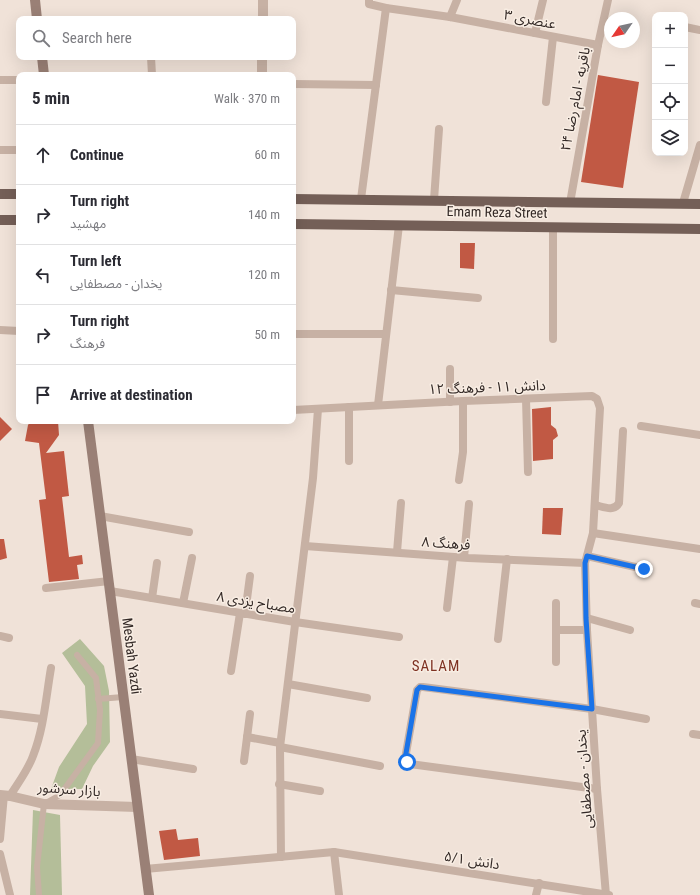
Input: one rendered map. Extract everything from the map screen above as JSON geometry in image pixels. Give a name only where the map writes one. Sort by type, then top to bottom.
[{"type":"main road","points":[[35,0],[37,16]]},
{"type":"main road","points":[[42,60],[44,72]]},
{"type":"main road","points":[[0,194],[16,194]]},
{"type":"main road","name":"Emam Reza Street","points":[[296,199],[700,204]]},
{"type":"main road","points":[[0,220],[16,220]]},
{"type":"main road","name":"Emam Reza Street","points":[[296,224],[700,229]]},
{"type":"main road","name":"Mesbah Yazdi","points":[[88,424],[149,895]]},
{"type":"street","points":[[263,0],[263,16]]},
{"type":"street","name":"عنصری ۳","points":[[369,0],[369,4],[386,8],[450,17],[598,45]]},
{"type":"street","points":[[450,17],[457,0]]},
{"type":"street","points":[[535,33],[543,0]]},
{"type":"street","name":"باقریه - امام رضا ۲۴","points":[[570,203],[598,45],[608,0]]},
{"type":"street","points":[[361,199],[386,8]]},
{"type":"street","points":[[688,28],[700,30]]},
{"type":"street","points":[[546,102],[553,36]]},
{"type":"street","points":[[151,60],[152,72]]},
{"type":"street","points":[[262,60],[262,72]]},
{"type":"street","points":[[0,80],[16,80]]},
{"type":"street","points":[[296,84],[376,85]]},
{"type":"street","points":[[434,200],[439,130]]},
{"type":"street","points":[[683,204],[700,145]]},
{"type":"street","points":[[0,150],[16,150]]},
{"type":"street","points":[[378,405],[399,225]]},
{"type":"street","points":[[553,227],[553,339]]},
{"type":"street","points":[[391,290],[478,298]]},
{"type":"street","points":[[0,330],[16,331]]},
{"type":"street","points":[[296,334],[386,334]]},
{"type":"street","points":[[450,369],[450,402]]},
{"type":"street","name":"دانش ۱۱ - فرهنگ ۱۲","points":[[296,410],[592,396],[597,399]]},
{"type":"street","points":[[526,399],[528,472]]},
{"type":"street","name":"یخدان - مصطفایی","points":[[597,399],[600,408],[593,533],[586,560],[586,618],[597,790],[607,895]]},
{"type":"street","points":[[459,480],[463,452],[463,401]]},
{"type":"street","points":[[349,407],[349,461]]},
{"type":"street","points":[[281,857],[279,784],[280,745],[313,478],[318,409]]},
{"type":"street","points":[[641,426],[700,434]]},
{"type":"street","points":[[595,505],[613,509],[617,507],[619,503],[623,431]]},
{"type":"street","points":[[397,552],[401,503]]},
{"type":"street","points":[[464,557],[469,504]]},
{"type":"street","points":[[100,516],[189,532]]},
{"type":"street","points":[[593,533],[700,549]]},
{"type":"street","name":"فرهنگ ۸","points":[[304,546],[453,557],[586,560],[644,569]]},
{"type":"street","points":[[447,608],[453,557]]},
{"type":"street","points":[[183,603],[192,558]]},
{"type":"street","points":[[498,639],[507,559]]},
{"type":"street","points":[[152,598],[157,563]]},
{"type":"street","points":[[231,671],[250,576]]},
{"type":"street","name":"مصباح یزدی ۸","points":[[46,588],[109,586],[152,598],[295,622],[399,637]]},
{"type":"street","points":[[556,603],[556,662]]},
{"type":"street","points":[[586,618],[630,630]]},
{"type":"street","points":[[556,630],[587,630]]},
{"type":"street","points":[[0,636],[9,638]]},
{"type":"street","points":[[39,895],[37,867],[44,804],[60,796],[98,743],[100,710],[96,678],[77,655]]},
{"type":"street","points":[[0,839],[5,795],[23,776],[33,757],[39,737],[51,668]]},
{"type":"street","points":[[288,684],[367,698]]},
{"type":"street","points":[[597,790],[410,764],[405,759],[417,690],[420,687],[592,709],[646,719]]},
{"type":"street","points":[[98,699],[123,697]]},
{"type":"street","points":[[0,714],[42,719]]},
{"type":"street","points":[[244,761],[250,714]]},
{"type":"street","points":[[247,737],[380,766]]},
{"type":"street","points":[[131,759],[193,769]]},
{"type":"street","points":[[279,784],[320,791]]},
{"type":"street","name":"بازار سرشور","points":[[5,795],[44,804],[137,807]]},
{"type":"street","points":[[334,852],[339,895]]},
{"type":"street","name":"دانش ۵/۱","points":[[145,869],[334,852],[539,883],[607,895]]},
{"type":"street","points":[[0,854],[10,895]]},
{"type":"street","points":[[536,895],[539,883]]},
{"type":"green space","points":[[80,639],[104,666],[109,691],[110,742],[93,766],[82,789],[51,789],[59,767],[87,724],[85,686],[62,653]]},
{"type":"green space","points":[[33,810],[60,815],[62,895],[30,895]]},
{"type":"building","points":[[598,75],[639,82],[623,188],[581,182]]},
{"type":"building","points":[[460,243],[475,243],[474,269],[460,268]]},
{"type":"building","points":[[551,407],[551,425],[556,429],[558,436],[553,440],[553,459],[533,461],[532,409]]},
{"type":"building","points":[[0,417],[12,429],[0,441]]},
{"type":"building","points":[[58,424],[59,435],[46,453],[64,451],[69,496],[62,497],[69,557],[82,555],[83,564],[77,565],[79,579],[49,582],[39,500],[46,499],[39,443],[25,441],[28,425]]},
{"type":"building","points":[[543,508],[563,508],[561,535],[542,534]]},
{"type":"building","points":[[0,539],[4,539],[7,558],[0,560]]},
{"type":"building","points":[[176,829],[178,840],[198,838],[200,856],[164,860],[159,831]]},
{"type":"district","name":"SALAM","points":[[436,666]]},
{"type":"route","points":[[407,762],[405,759],[417,690],[423,686],[592,709],[586,618],[585,563],[587,556],[644,569]]}]
